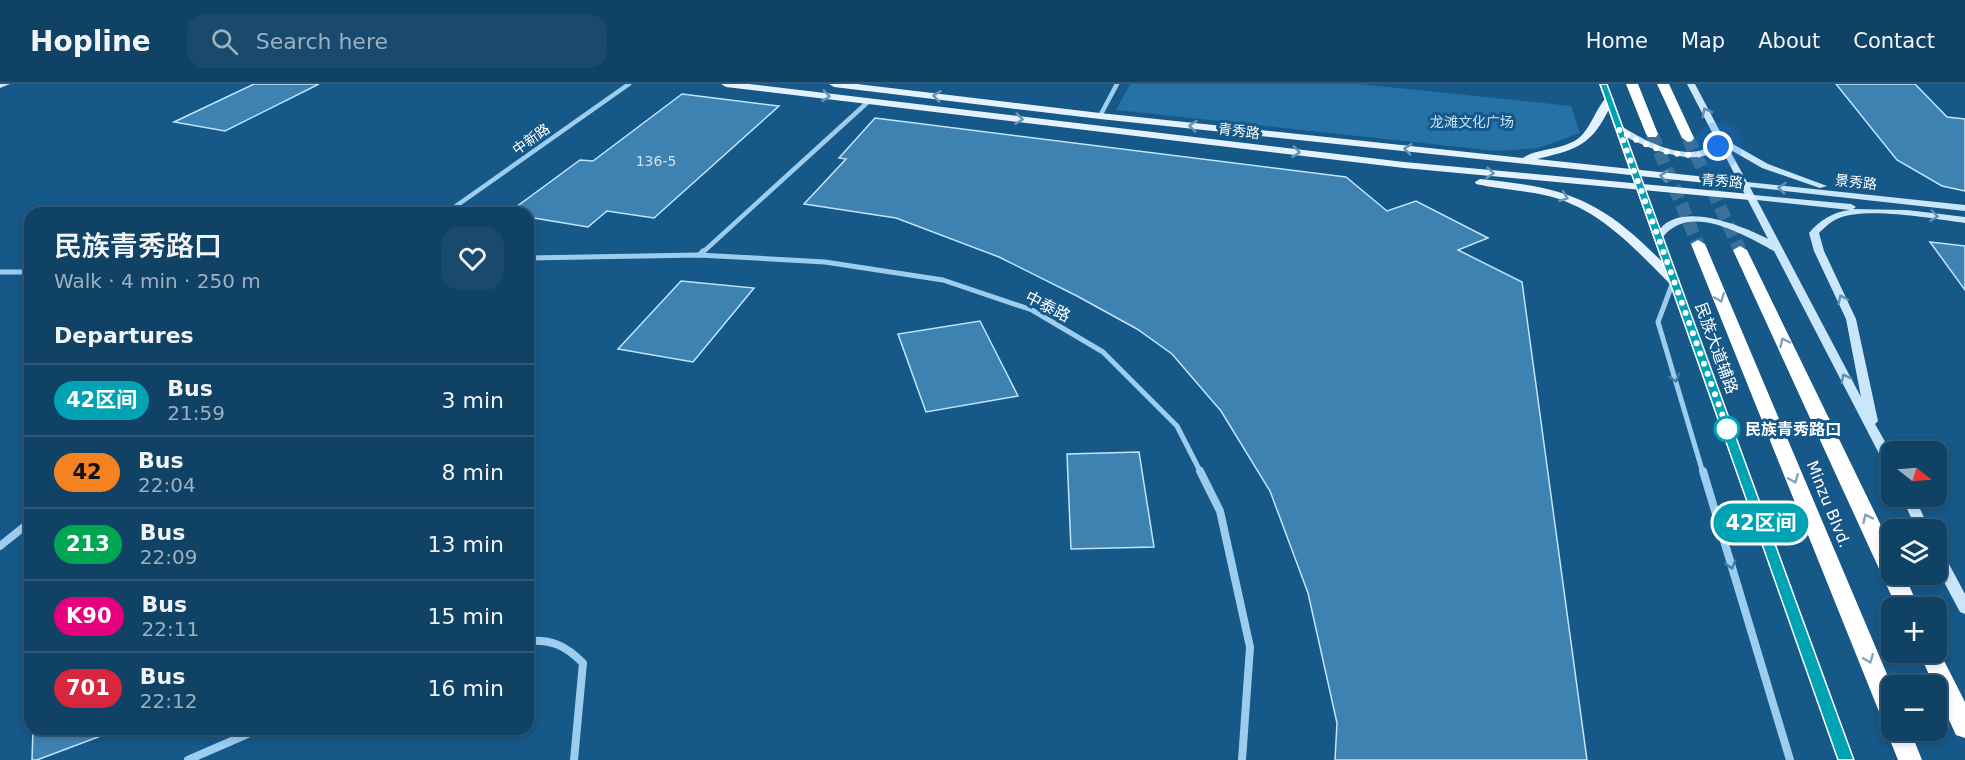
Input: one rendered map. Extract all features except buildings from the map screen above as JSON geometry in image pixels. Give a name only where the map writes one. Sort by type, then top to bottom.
[{"type":"highway","points":[[1632,84],[1652,134]]},
{"type":"highway","points":[[1663,84],[1688,138]]},
{"type":"highway","name":"Minzu Blvd.","points":[[1698,244],[1881,687]]},
{"type":"highway","name":"Minzu Blvd.","points":[[1740,250],[1881,550]]},
{"type":"highway","points":[[1935,663],[1965,728]]},
{"type":"highway","points":[[1902,741],[1910,760]]},
{"type":"main road","name":"青秀路","points":[[726,84],[1404,165],[1750,197]]},
{"type":"main road","name":"青秀路","points":[[834,84],[1100,116],[1744,184]]},
{"type":"main road","points":[[1514,161],[1563,151],[1583,141],[1596,127],[1609,99]]},
{"type":"main road","points":[[1404,165],[1437,175],[1552,192],[1577,201],[1610,220],[1674,281]]},
{"type":"street","points":[[0,86],[6,84]]},
{"type":"street","name":"中新路","points":[[455,207],[630,84]]},
{"type":"street","points":[[1100,116],[1117,84]]},
{"type":"street","name":"民族大道辅路","points":[[1603,84],[1846,760]]},
{"type":"street","points":[[1691,84],[1881,446]]},
{"type":"street","points":[[699,255],[869,101]]},
{"type":"street","points":[[1619,129],[1641,143],[1673,152],[1715,150],[1720,140]]},
{"type":"street","points":[[1720,140],[1765,166],[1809,183],[1904,201]]},
{"type":"street","name":"景秀路","points":[[1744,184],[1965,208]]},
{"type":"street","name":"景秀路","points":[[1750,197],[1965,220]]},
{"type":"street","points":[[1876,437],[1851,319],[1814,233],[1822,222],[1838,213],[1862,211],[1912,214]]},
{"type":"street","points":[[1658,237],[1661,229],[1674,221],[1706,221],[1746,230],[1779,252]]},
{"type":"street","name":"中泰路","points":[[534,258],[699,255],[825,262],[943,280],[1032,310],[1103,352],[1177,426],[1220,511],[1250,647],[1242,760]]},
{"type":"street","points":[[0,272],[24,272]]},
{"type":"street","points":[[1674,281],[1658,322],[1790,760]]},
{"type":"street","points":[[0,546],[24,527]]},
{"type":"street","points":[[1947,574],[1965,608]]},
{"type":"street","points":[[534,640],[565,645],[583,663],[574,760]]},
{"type":"street","points":[[188,760],[246,735]]},
{"type":"green space","name":"龙滩文化广场","points":[[1130,84],[1360,84],[1571,106],[1580,133],[1539,148],[1496,151],[1116,110]]},
{"type":"tunnel","points":[[1652,134],[1698,244]]},
{"type":"tunnel","points":[[1688,138],[1740,250]]},
{"type":"bus line","name":"42区间","points":[[1603,84],[1846,760]]},
{"type":"place","name":"民族青秀路口","points":[[1727,429]]},
{"type":"route","points":[[1718,146],[1715,150],[1696,154],[1673,152],[1633,140],[1619,129],[1729,433],[1727,429]]}]
